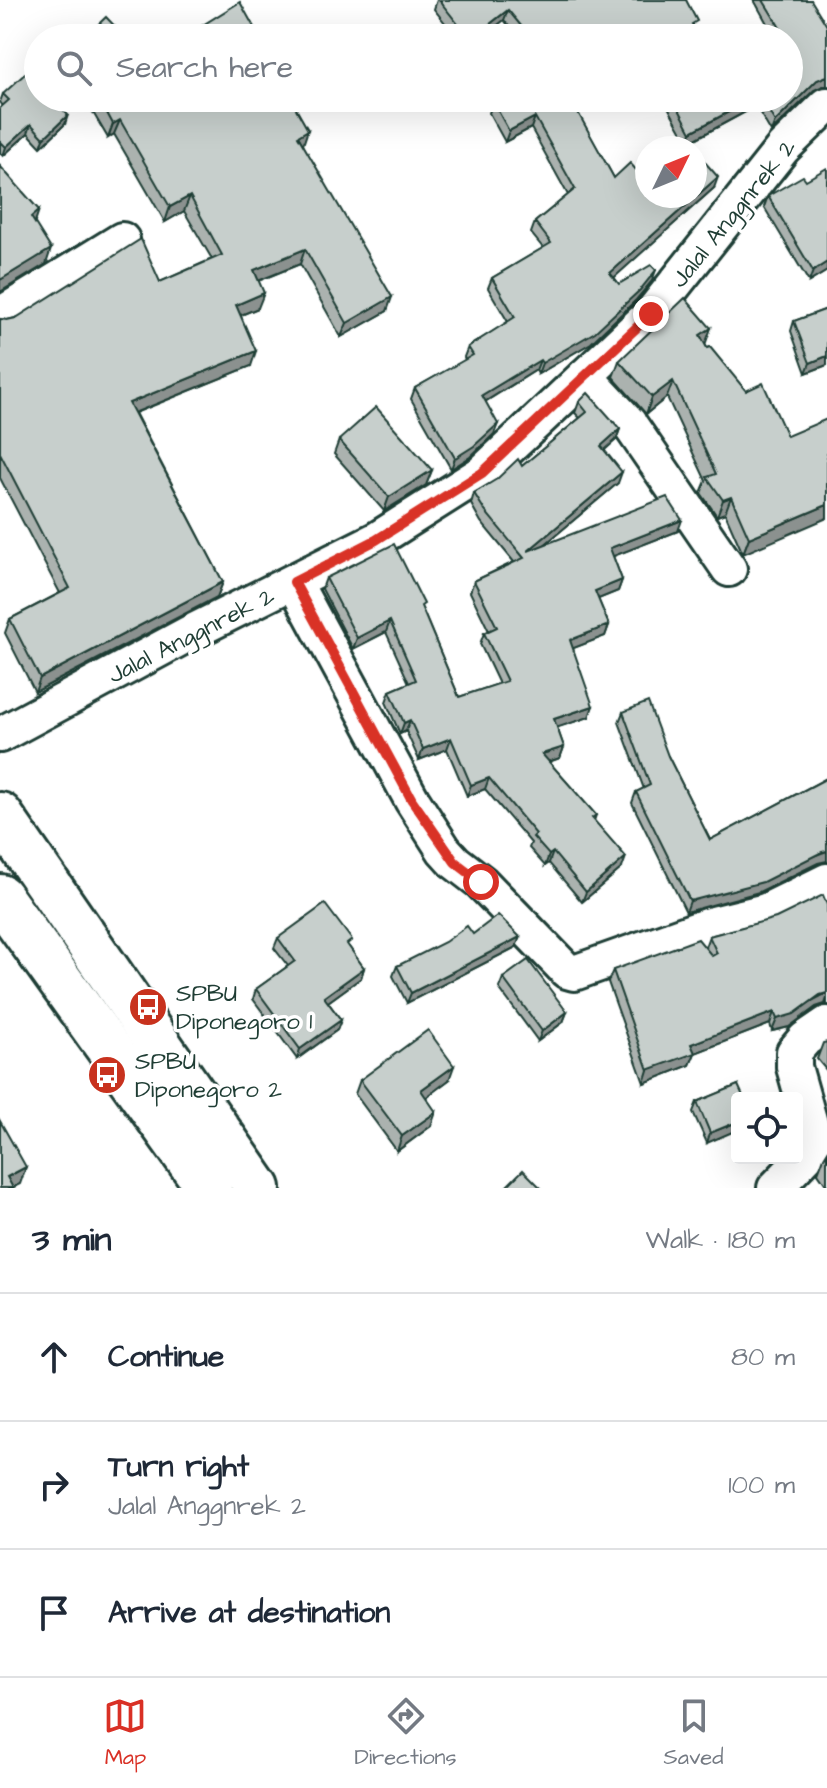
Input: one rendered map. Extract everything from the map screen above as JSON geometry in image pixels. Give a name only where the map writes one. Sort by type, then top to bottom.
[{"type":"highway","points":[[0,815],[258,1188]]},
{"type":"highway","points":[[0,897],[209,1188]]},
{"type":"street","name":"Jalal Anggnrek 2","points":[[0,735],[188,634],[376,540],[482,473],[651,314],[783,148],[827,105]]},
{"type":"street","points":[[0,315],[122,240]]},
{"type":"street","points":[[585,376],[628,422],[729,569]]},
{"type":"street","points":[[294,582],[412,800],[444,850],[481,882],[567,971],[574,973],[709,925],[766,911],[827,881]]},
{"type":"street","points":[[775,1188],[819,1144],[798,1087],[794,1052],[805,1039],[827,1024]]},
{"type":"building","points":[[439,0],[686,0],[697,21],[692,24],[520,24],[508,10],[490,24],[458,24]]},
{"type":"building","points":[[763,0],[811,0],[827,26],[827,76],[817,80],[803,94],[803,24],[778,24]]},
{"type":"building","points":[[240,2],[252,24],[205,24]]},
{"type":"building","points":[[106,17],[113,24],[99,24]]},
{"type":"building","points":[[24,75],[24,112],[65,112],[68,115],[44,138],[31,124],[6,147],[0,141],[0,108],[9,100],[3,94]]},
{"type":"building","points":[[107,112],[298,112],[308,130],[298,136],[392,297],[347,323],[305,249],[254,270],[264,293],[236,305],[256,351],[129,403],[223,582],[40,678],[10,619],[70,588],[0,453],[0,319],[16,318],[141,239],[160,282],[222,255],[190,196],[170,207],[120,120],[113,124]]},
{"type":"building","points":[[499,112],[578,112],[614,178],[630,163],[635,169],[635,208],[683,208],[610,273],[619,284],[651,265],[656,270],[640,290],[595,332],[482,395],[498,424],[455,458],[415,388],[473,355],[468,347],[515,317],[492,278],[551,243],[535,222],[575,189],[535,117],[509,131]]},
{"type":"building","points":[[680,112],[729,112],[691,132]]},
{"type":"building","points":[[769,112],[785,112],[775,122]]},
{"type":"building","points":[[707,165],[718,177],[707,187]]},
{"type":"building","points":[[0,166],[39,210],[31,217],[51,249],[0,280]]},
{"type":"building","points":[[827,168],[827,262],[813,271],[768,196],[803,176],[806,180]]},
{"type":"building","points":[[685,298],[711,328],[700,335],[707,348],[710,347],[746,391],[763,383],[787,436],[827,419],[827,505],[749,538],[731,497],[723,500],[707,477],[716,474],[673,381],[652,397],[619,361]]},
{"type":"building","points":[[827,309],[827,356],[810,363],[794,321]]},
{"type":"building","points":[[588,393],[620,429],[601,446],[622,472],[528,551],[667,497],[682,520],[610,548],[622,580],[595,591],[609,625],[570,640],[593,706],[554,719],[564,747],[542,754],[596,815],[592,818],[626,857],[586,892],[553,852],[549,855],[533,837],[536,834],[489,778],[471,785],[451,738],[423,749],[410,720],[404,723],[390,691],[416,680],[390,621],[357,638],[326,578],[394,544],[424,604],[421,606],[459,697],[507,681],[484,633],[497,627],[474,581],[524,558],[474,493],[497,479],[518,459],[522,466],[587,412],[579,402]]},
{"type":"building","points":[[376,407],[432,470],[389,497],[339,440]]},
{"type":"building","points":[[648,702],[668,756],[710,840],[827,778],[827,851],[763,882],[690,901],[636,792],[650,785],[623,712]]},
{"type":"building","points":[[823,895],[827,905],[827,993],[794,1014],[777,1019],[774,1012],[691,1044],[695,1053],[648,1070],[613,970],[698,939],[712,956],[717,953],[709,936],[776,918]]},
{"type":"building","points":[[325,904],[352,940],[347,944],[364,968],[324,997],[341,1020],[300,1049],[256,989],[295,961],[278,938]]},
{"type":"building","points":[[498,915],[520,937],[411,993],[397,966],[445,942],[467,926],[473,934]]},
{"type":"building","points":[[528,960],[567,1012],[542,1031],[503,978]]},
{"type":"building","points":[[428,1030],[454,1066],[421,1090],[436,1112],[402,1136],[360,1080]]},
{"type":"building","points":[[738,1085],[741,1092],[731,1092],[731,1124],[710,1133],[697,1102]]},
{"type":"building","points":[[0,1121],[26,1167],[7,1177],[13,1188],[0,1188]]},
{"type":"building","points":[[523,1170],[541,1188],[505,1188]]},
{"type":"place","name":"SPBU Diponegoro 1","points":[[148,1007]]},
{"type":"place","name":"SPBU Diponegoro 2","points":[[107,1075]]},
{"type":"route","points":[[481,882],[444,850],[412,800],[294,582],[376,540],[482,473],[651,314]]}]
